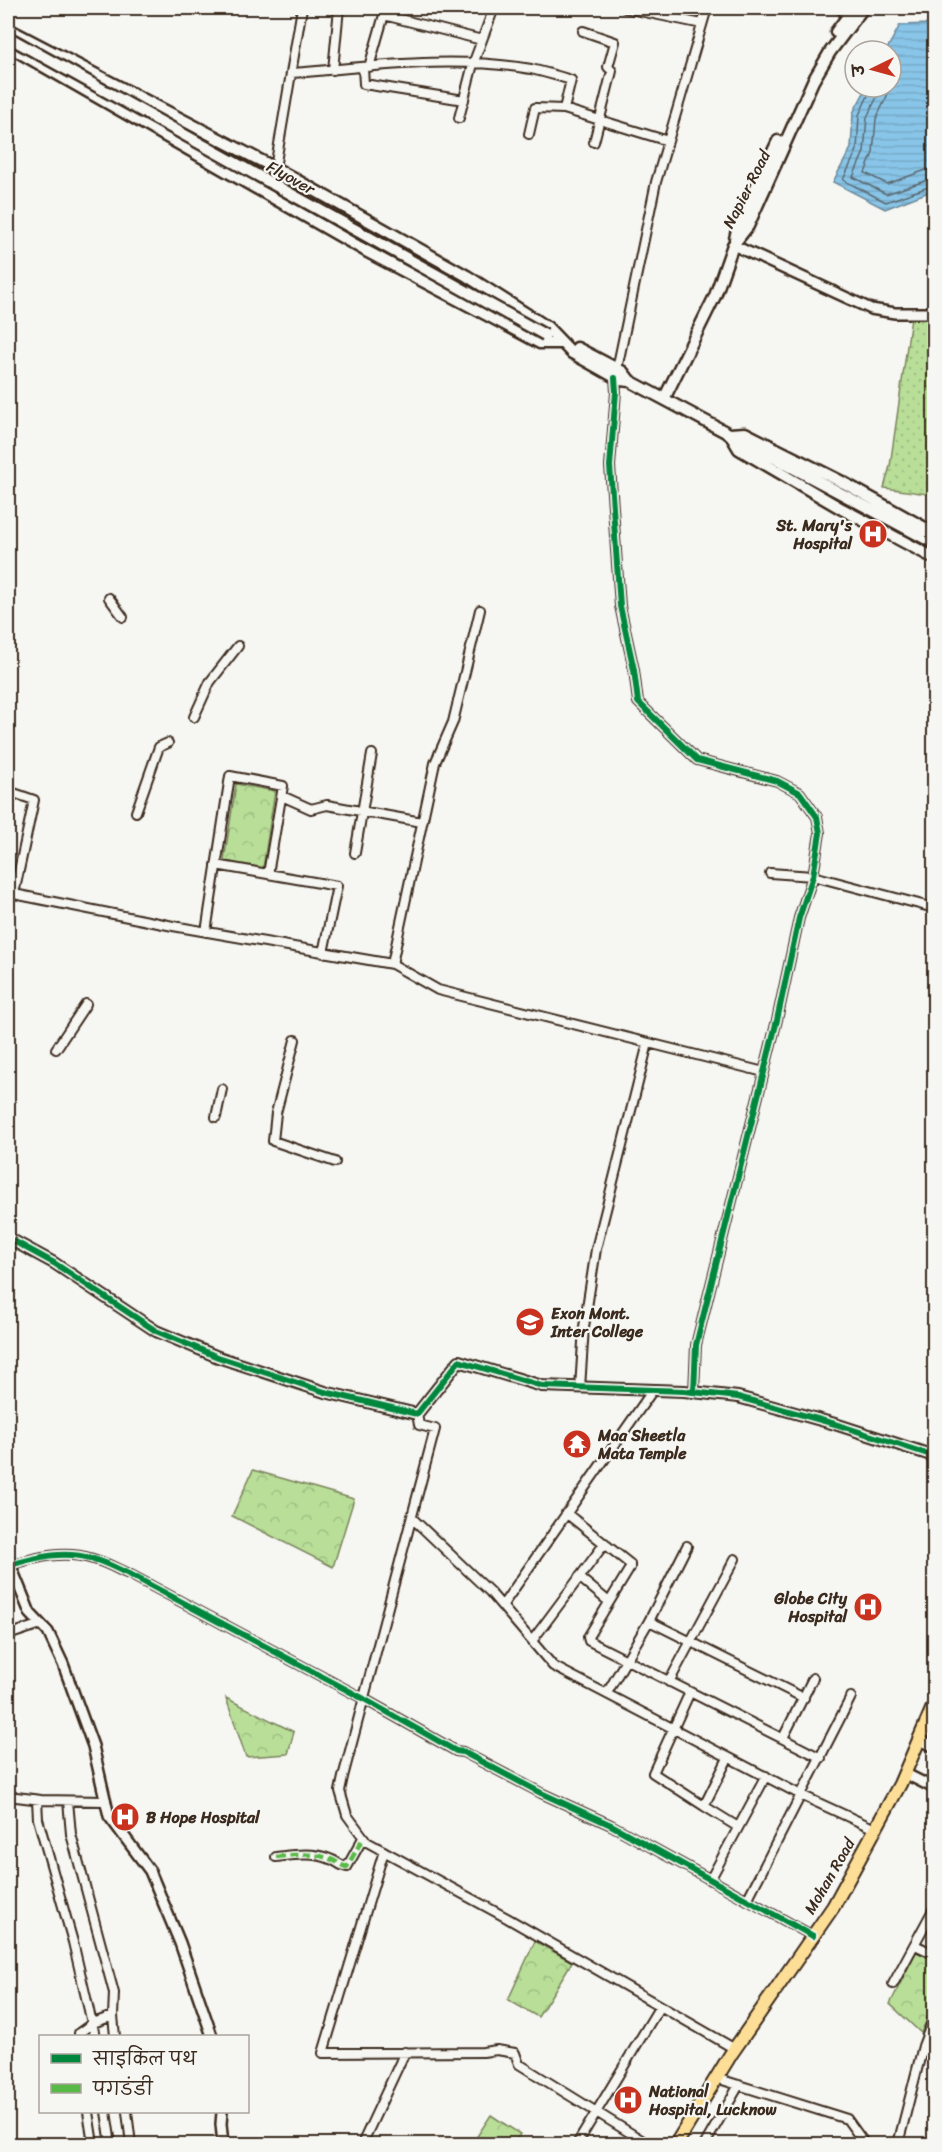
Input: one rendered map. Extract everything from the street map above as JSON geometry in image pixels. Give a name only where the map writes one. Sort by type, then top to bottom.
[{"type":"main road","name":"Napier Road","points":[[666,395],[715,296],[733,245],[748,226],[813,81],[849,12],[863,8]]},
{"type":"main road","points":[[8,29],[275,168],[467,276],[546,327],[564,345]]},
{"type":"main road","name":"Flyover","points":[[8,37],[564,345]]},
{"type":"main road","points":[[8,46],[366,251],[540,343],[575,347],[598,364],[616,373],[623,372],[630,381],[666,395],[730,434],[934,543]]},
{"type":"main road","points":[[730,434],[745,433],[844,483],[934,533]]},
{"type":"main road","points":[[730,434],[739,449],[842,509],[934,558]]},
{"type":"main road","name":"Mohan Road","points":[[676,2145],[735,2049],[833,1907],[904,1773],[934,1705]]},
{"type":"street","points":[[260,190],[275,168],[302,8]]},
{"type":"street","points":[[333,70],[339,8]]},
{"type":"street","points":[[459,118],[473,64],[494,8]]},
{"type":"street","points":[[627,8],[702,24]]},
{"type":"street","points":[[673,18],[676,8]]},
{"type":"street","points":[[693,1392],[696,1345],[764,1072],[799,918],[813,876],[820,833],[817,816],[800,793],[777,781],[697,760],[638,702],[634,670],[620,606],[610,466],[616,373],[656,182],[706,8]]},
{"type":"street","points":[[464,100],[364,84],[366,67],[385,11],[482,40]]},
{"type":"street","points":[[583,31],[615,42],[608,67],[612,71],[594,142]]},
{"type":"street","points":[[291,73],[435,64],[473,64],[531,69],[571,80],[564,109]]},
{"type":"street","points":[[529,134],[535,108],[564,109],[668,141]]},
{"type":"street","points":[[733,245],[870,309],[895,313],[934,313]]},
{"type":"street","points":[[109,598],[123,617]]},
{"type":"street","points":[[392,964],[435,763],[453,722],[480,610]]},
{"type":"street","points":[[194,717],[210,682],[238,646]]},
{"type":"street","points":[[136,812],[159,747],[168,743]]},
{"type":"street","points":[[355,853],[372,754]]},
{"type":"street","points":[[206,932],[230,776],[284,786],[268,874]]},
{"type":"street","points":[[8,791],[34,800],[11,894],[206,932],[392,964],[438,990],[764,1072]]},
{"type":"street","points":[[282,796],[311,809],[327,805],[422,822]]},
{"type":"street","points":[[216,865],[337,886],[324,952]]},
{"type":"street","points":[[770,873],[813,876],[934,908]]},
{"type":"street","points":[[56,1049],[86,1004]]},
{"type":"street","points":[[295,1040],[276,1113],[273,1141],[335,1162]]},
{"type":"street","points":[[580,1388],[584,1328],[596,1249],[648,1043]]},
{"type":"street","points":[[216,1117],[222,1089]]},
{"type":"street","points":[[8,1238],[54,1263],[156,1331],[218,1358],[325,1392],[417,1414]]},
{"type":"street","points":[[417,1414],[459,1361],[542,1386],[693,1392],[738,1397],[835,1424],[934,1456]]},
{"type":"street","points":[[502,1606],[653,1390]]},
{"type":"street","points":[[417,1414],[420,1425],[435,1429],[340,1791],[347,1815],[367,1842],[507,1918],[735,2049]]},
{"type":"street","points":[[567,1514],[630,1566],[588,1640],[821,1758]]},
{"type":"street","points":[[412,1518],[490,1592],[553,1666],[801,1795],[875,1829]]},
{"type":"street","points":[[532,1641],[604,1543]]},
{"type":"street","points":[[607,1693],[649,1620],[687,1546]]},
{"type":"street","points":[[211,2035],[180,1943],[150,1871],[109,1816],[93,1746],[63,1664],[48,1632],[30,1612],[9,1562],[43,1555],[65,1555],[92,1558],[131,1575],[364,1699],[456,1751],[463,1752],[541,1793],[611,1825],[813,1936]]},
{"type":"street","points":[[669,1682],[735,1559]]},
{"type":"street","points":[[579,1577],[609,1602]]},
{"type":"street","points":[[649,1620],[804,1698]]},
{"type":"street","points":[[8,1635],[41,1624]]},
{"type":"street","points":[[783,1738],[813,1678]]},
{"type":"street","points":[[690,1692],[652,1772],[738,1827]]},
{"type":"street","points":[[747,1900],[851,1697]]},
{"type":"street","points":[[919,1739],[934,1747]]},
{"type":"street","points":[[704,1806],[728,1758]]},
{"type":"street","points":[[904,1773],[934,1788]]},
{"type":"street","points":[[710,1880],[766,1776]]},
{"type":"street","points":[[8,1796],[37,1800],[106,1801]]},
{"type":"street","points":[[37,1800],[38,1819],[73,1942],[95,2035]]},
{"type":"street","points":[[68,1801],[71,1834],[114,1993],[115,2035]]},
{"type":"street","points":[[276,1857],[319,1855],[347,1867],[363,1838]]},
{"type":"street","points":[[384,1851],[323,2053],[497,2050],[515,2053],[519,2064],[646,2144]]},
{"type":"street","points":[[893,1984],[934,1908]]},
{"type":"street","points":[[915,1945],[934,1954]]},
{"type":"street","points":[[577,2145],[660,2006]]},
{"type":"street","points":[[79,2035],[93,2023],[113,2016]]},
{"type":"street","points":[[898,2145],[923,2046],[934,2017]]},
{"type":"street","points":[[923,2046],[934,2058]]},
{"type":"street","points":[[362,2145],[405,2052]]},
{"type":"street","points":[[716,2078],[847,2119],[865,2144]]},
{"type":"street","points":[[705,2145],[739,2085]]},
{"type":"street","points":[[88,2113],[93,2145]]},
{"type":"street","points":[[106,2113],[111,2145]]},
{"type":"street","points":[[127,2113],[131,2145]]},
{"type":"street","points":[[222,2113],[223,2145]]},
{"type":"green space","points":[[911,318],[934,320],[934,495],[884,488],[890,466]]},
{"type":"green space","points":[[236,784],[275,791],[263,868],[224,861]]},
{"type":"green space","points":[[253,1470],[354,1499],[333,1567],[232,1516]]},
{"type":"green space","points":[[226,1698],[294,1732],[288,1754],[246,1757]]},
{"type":"green space","points":[[535,1941],[572,1962],[538,2017],[508,2000]]},
{"type":"green space","points":[[916,1952],[934,1960],[934,2003],[921,2033],[890,2004]]},
{"type":"green space","points":[[491,2115],[520,2134],[514,2144],[472,2144]]},
{"type":"water","points":[[934,22],[934,190],[885,209],[833,182],[851,148],[853,113],[861,99],[903,99],[903,39],[892,39],[900,25],[932,24]]},
{"type":"marked path","points":[[276,1857],[317,1855],[347,1867],[363,1838]]},
{"type":"cycle path","points":[[615,378],[610,466],[620,606],[634,670],[638,702],[697,760],[777,781],[800,793],[817,817],[820,833],[813,876],[799,918],[777,1020],[696,1345],[694,1392]]},
{"type":"cycle path","points":[[8,1238],[54,1263],[156,1331],[218,1357],[325,1392],[417,1414],[459,1361],[542,1386],[684,1391],[738,1397],[835,1424],[934,1456]]},
{"type":"cycle path","points":[[10,1565],[40,1557],[72,1555],[98,1560],[112,1566],[364,1699],[456,1751],[463,1752],[541,1793],[611,1825],[813,1936]]},
{"type":"place","name":"St. Mary's Hospital","points":[[873,534]]},
{"type":"place","name":"Exon Mont. Inter College","points":[[530,1322]]},
{"type":"place","name":"Maa Sheetla Mata Temple","points":[[577,1444]]},
{"type":"place","name":"Globe City Hospital","points":[[868,1607]]},
{"type":"place","name":"B Hope Hospital","points":[[125,1817]]},
{"type":"place","name":"National Hospital, Lucknow","points":[[628,2100]]}]
